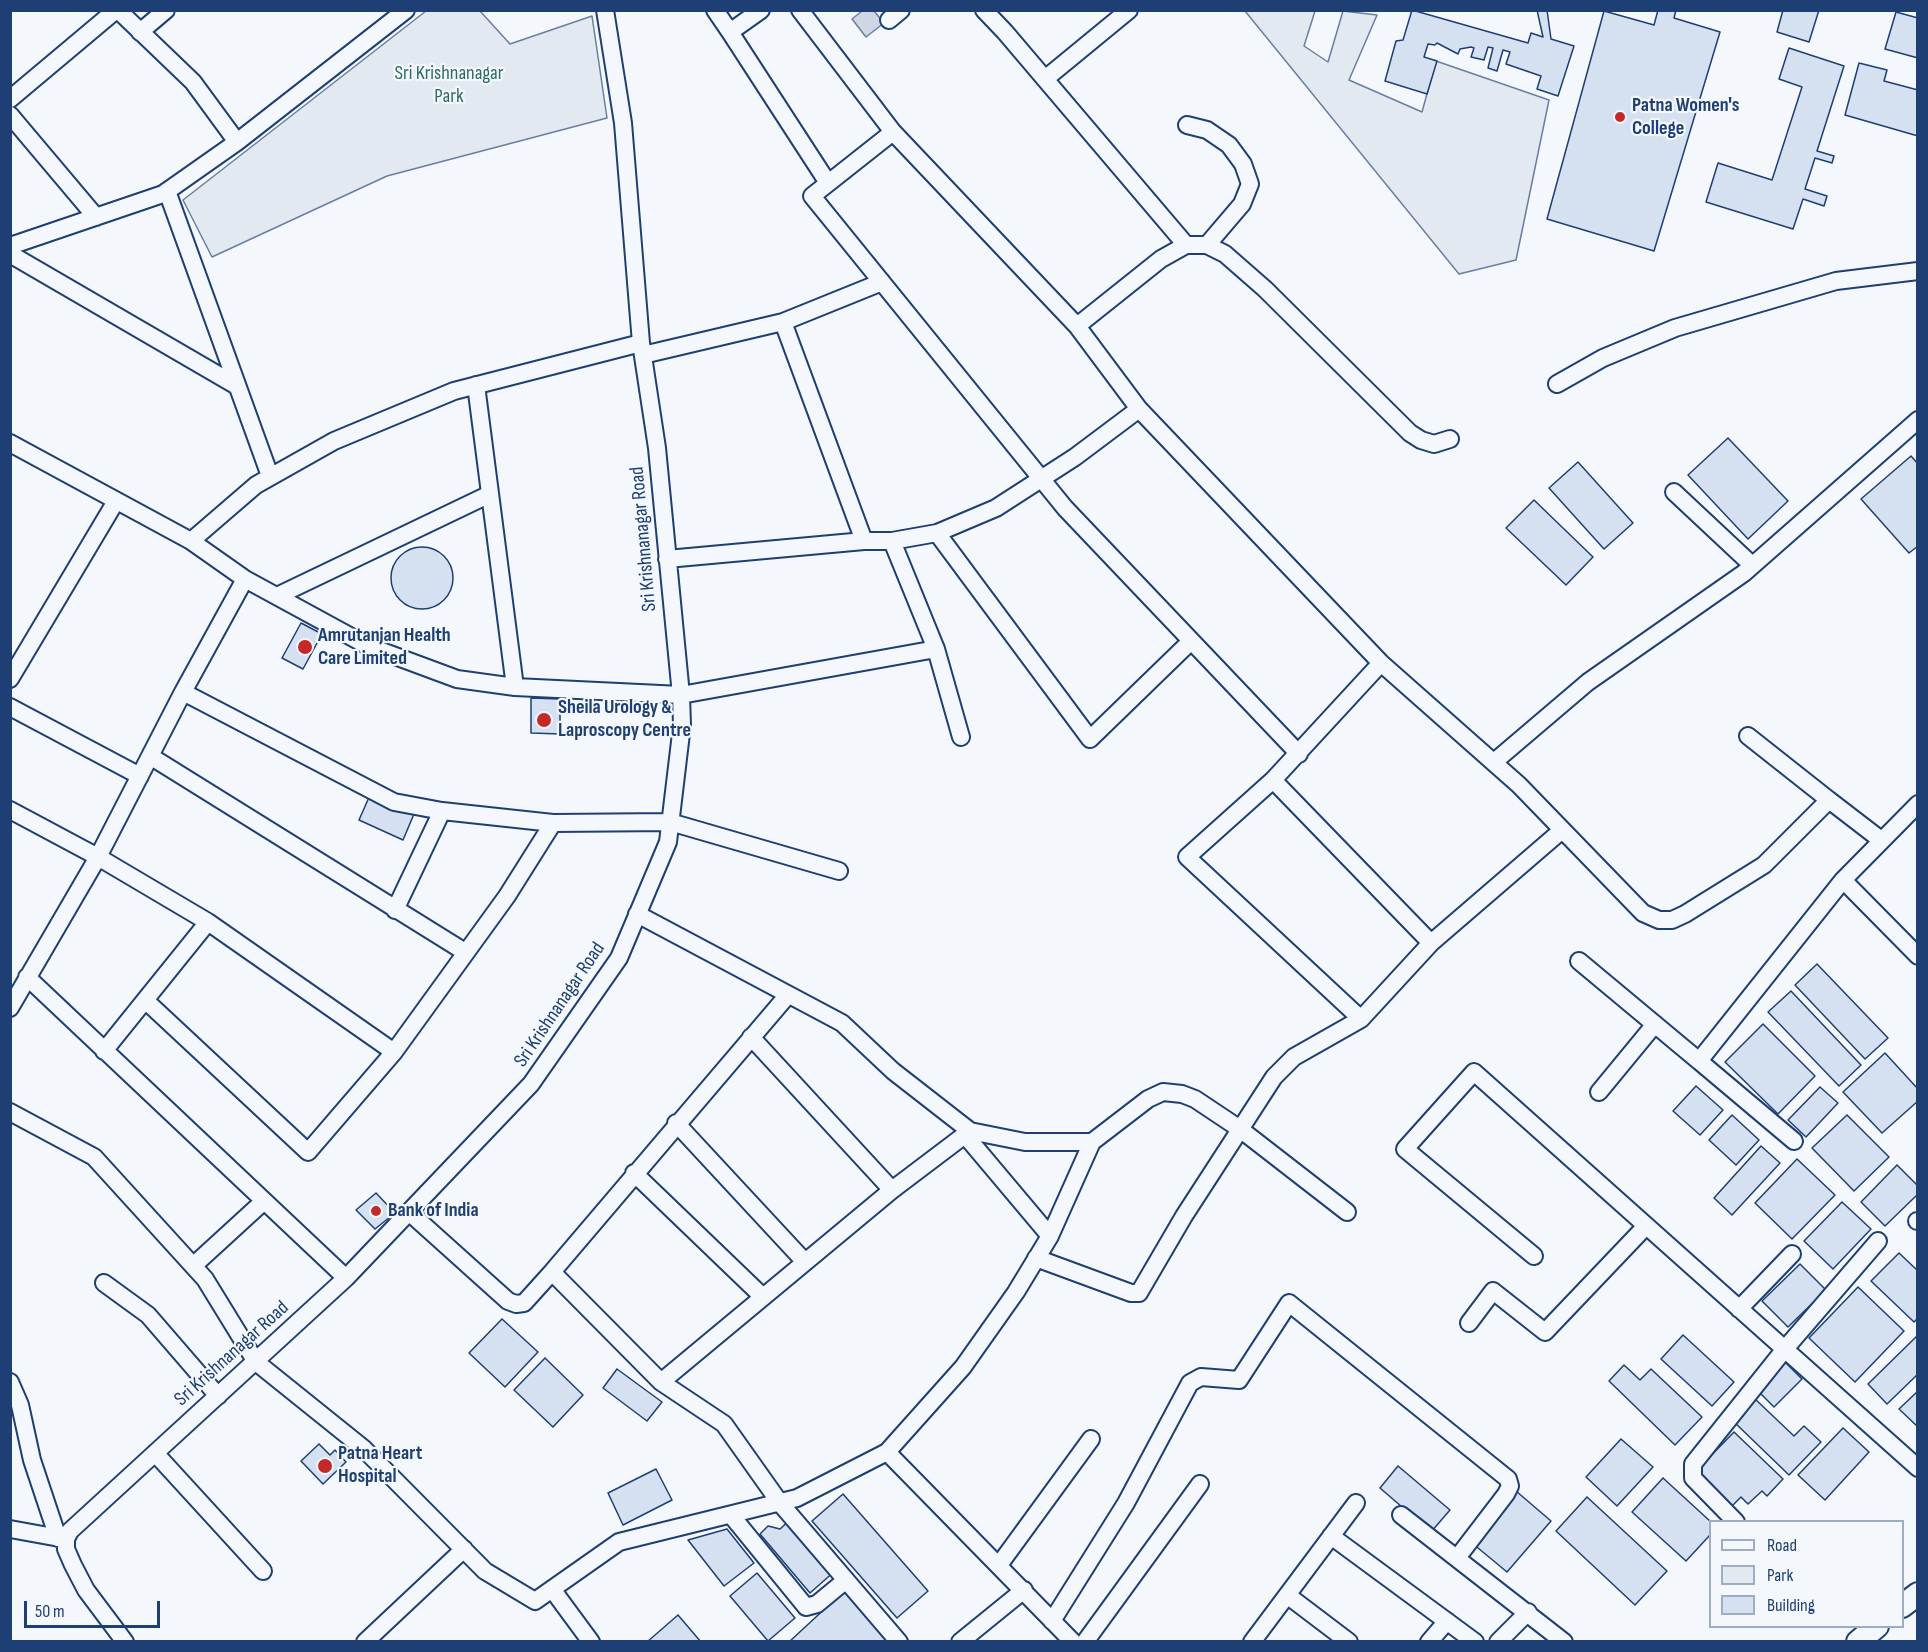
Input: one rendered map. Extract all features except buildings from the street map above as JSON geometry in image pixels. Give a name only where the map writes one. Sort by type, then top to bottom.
[{"type":"street","points":[[10,99],[117,10],[193,81],[237,142]]},
{"type":"street","points":[[140,32],[166,10]]},
{"type":"street","points":[[10,246],[167,191],[237,142],[406,10]]},
{"type":"street","name":"Sri Krishnanagar Road","points":[[62,1539],[75,1523],[256,1362],[346,1278],[531,1084],[619,958],[668,842],[682,725],[681,694],[657,448],[642,349],[623,123],[605,10]]},
{"type":"street","points":[[715,10],[828,183]]},
{"type":"street","points":[[730,32],[761,10]]},
{"type":"street","points":[[800,10],[893,132],[1077,326],[1138,409],[1381,663],[1494,762],[1643,913],[1659,920],[1672,920],[1764,865],[1829,800]]},
{"type":"street","points":[[1045,79],[1129,10]]},
{"type":"street","points":[[994,14],[1045,79],[1186,245]]},
{"type":"street","points":[[10,115],[96,217]]},
{"type":"street","points":[[1188,124],[1213,133],[1229,145],[1243,164],[1250,184],[1242,204],[1207,244]]},
{"type":"street","points":[[893,132],[812,196],[1065,508],[1299,754]]},
{"type":"street","points":[[167,191],[270,477]]},
{"type":"street","points":[[1077,326],[1135,278],[1186,245],[1207,244],[1225,254],[1265,289],[1410,433],[1434,444],[1450,439]]},
{"type":"street","points":[[10,254],[237,386]]},
{"type":"street","points":[[1557,384],[1603,358],[1675,328],[1836,281],[1917,271]]},
{"type":"street","points":[[191,541],[256,485],[270,477],[334,441],[454,391],[642,349],[783,322],[882,282]]},
{"type":"street","points":[[783,322],[864,541]]},
{"type":"street","points":[[476,386],[515,687]]},
{"type":"street","points":[[667,560],[864,541],[892,541],[937,532],[996,508],[1042,479],[1138,409]]},
{"type":"street","points":[[1494,762],[1588,682],[1752,566],[1917,420]]},
{"type":"street","points":[[10,442],[191,541],[245,579],[368,646],[457,678],[515,687],[681,694],[936,649]]},
{"type":"street","points":[[1674,492],[1752,566]]},
{"type":"street","points":[[276,596],[490,494]]},
{"type":"street","points":[[10,679],[116,501]]},
{"type":"street","points":[[937,532],[1090,739],[1190,642]]},
{"type":"street","points":[[892,541],[936,649],[961,737]]},
{"type":"street","points":[[10,1008],[98,857],[183,692],[245,579]]},
{"type":"street","points":[[1361,1019],[1187,857],[1274,780],[1381,663]]},
{"type":"street","points":[[183,692],[394,802],[442,811],[553,823],[670,822],[839,871]]},
{"type":"street","points":[[10,707],[140,776]]},
{"type":"street","points":[[1748,736],[1881,840]]},
{"type":"street","points":[[150,756],[465,952]]},
{"type":"street","points":[[1274,780],[1431,943]]},
{"type":"street","points":[[1699,1060],[1843,880],[1917,804]]},
{"type":"street","points":[[10,810],[98,857],[208,922],[394,1052]]},
{"type":"street","points":[[395,910],[442,811]]},
{"type":"street","points":[[145,1000],[308,1152],[394,1052],[507,896],[553,823]]},
{"type":"street","points":[[1036,1258],[1131,1293],[1139,1293],[1184,1216],[1274,1077],[1294,1058],[1361,1019],[1431,943],[1561,831]]},
{"type":"street","points":[[1843,880],[1917,956]]},
{"type":"street","points":[[638,914],[787,996],[842,1023],[893,1071],[968,1133],[1050,1236]]},
{"type":"street","points":[[104,1051],[208,922]]},
{"type":"street","points":[[1579,961],[1794,1141]]},
{"type":"street","points":[[27,977],[346,1278]]},
{"type":"street","points":[[409,1212],[508,1301],[516,1304],[524,1303],[787,996]]},
{"type":"street","points":[[1599,1092],[1655,1024]]},
{"type":"street","points":[[751,1037],[892,1190]]},
{"type":"street","points":[[1534,1256],[1405,1149],[1474,1072],[1917,1468]]},
{"type":"street","points":[[10,1112],[94,1157],[205,1279],[256,1362],[363,1448],[485,1571],[535,1601],[619,1542],[797,1498],[887,1452],[963,1367],[1016,1292],[1050,1236],[1092,1142],[1148,1099],[1163,1092],[1182,1094],[1196,1099],[1240,1129],[1347,1212]]},
{"type":"street","points":[[676,1123],[805,1262]]},
{"type":"street","points":[[661,1382],[892,1190],[968,1133],[1025,1142],[1092,1142]]},
{"type":"street","points":[[634,1173],[763,1297]]},
{"type":"street","points":[[193,1266],[264,1201]]},
{"type":"street","points":[[1469,1323],[1493,1291],[1545,1332],[1646,1226]]},
{"type":"street","points":[[1735,1520],[1693,1478],[1691,1469],[1784,1350],[1878,1241]]},
{"type":"street","points":[[1739,1310],[1792,1254]]},
{"type":"street","points":[[552,1272],[661,1382],[724,1425],[780,1503],[899,1641]]},
{"type":"street","points":[[105,1283],[148,1315],[218,1396]]},
{"type":"street","points":[[1052,1621],[1126,1503],[1190,1383],[1201,1377],[1239,1380],[1289,1303],[1508,1479],[1510,1486],[1506,1494],[1457,1558]]},
{"type":"street","points":[[10,1382],[20,1405],[32,1460],[66,1549],[86,1590],[126,1641]]},
{"type":"street","points":[[999,1565],[1091,1439]]},
{"type":"street","points":[[887,1452],[1073,1641]]},
{"type":"street","points":[[155,1453],[263,1571]]},
{"type":"street","points":[[1085,1641],[1200,1484]]},
{"type":"street","points":[[1252,1641],[1356,1503]]},
{"type":"street","points":[[731,1515],[806,1607],[817,1604],[846,1580]]},
{"type":"street","points":[[1401,1515],[1563,1641]]},
{"type":"street","points":[[10,1529],[62,1539]]},
{"type":"street","points":[[1331,1536],[1475,1641]]},
{"type":"street","points":[[365,1641],[464,1550]]},
{"type":"street","points":[[552,1589],[591,1641]]},
{"type":"street","points":[[960,1641],[1024,1590]]},
{"type":"street","points":[[1287,1595],[1348,1641]]},
{"type":"street","points":[[1498,1641],[1528,1612]]},
{"type":"street","points":[[1429,1641],[1447,1621]]},
{"type":"green space","name":"Sri Krishnanagar Park","points":[[426,11],[480,11],[510,44],[592,16],[607,118],[387,176],[212,257],[183,200]]},
{"type":"green space","points":[[1245,11],[1315,11],[1304,46],[1328,62],[1343,11],[1377,15],[1349,80],[1422,112],[1436,61],[1549,100],[1516,260],[1459,274]]},
{"type":"shaded area","points":[[862,11],[874,11],[884,23],[866,37],[852,19]]},
{"type":"place","name":"Patna Women's College","points":[[1620,117]]},
{"type":"place","name":"Amrutanjan Health Care Limited","points":[[305,647]]},
{"type":"place","name":"Sheila Urology & Laproscopy Centre","points":[[544,720]]},
{"type":"place","name":"Bank of India","points":[[376,1211]]},
{"type":"place","name":"Patna Heart Hospital","points":[[325,1466]]}]
